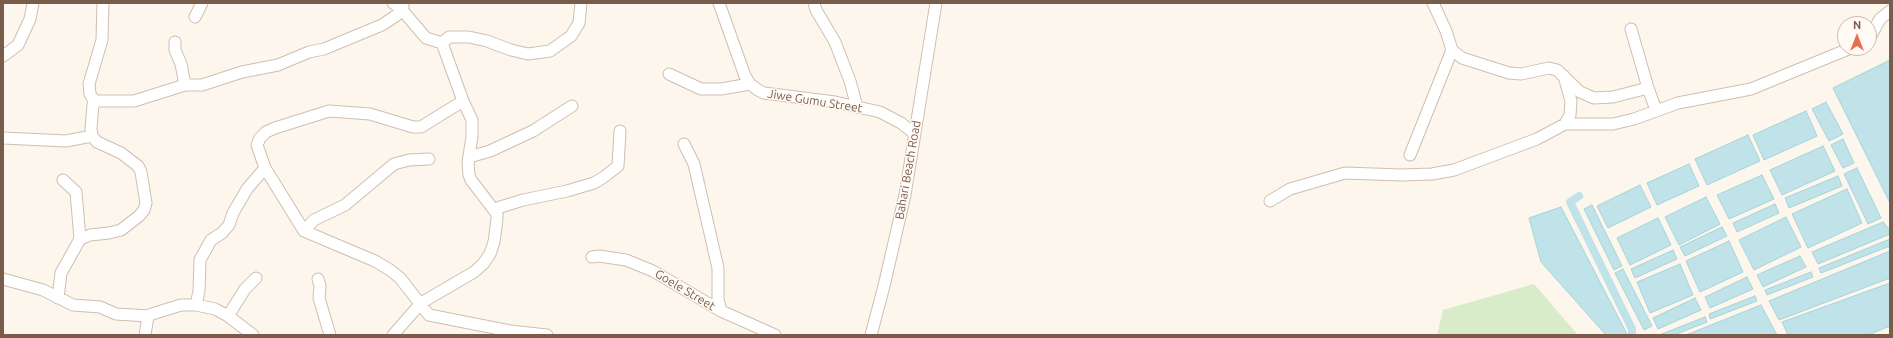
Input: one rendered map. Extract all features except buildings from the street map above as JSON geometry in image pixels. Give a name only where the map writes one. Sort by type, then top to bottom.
[{"type":"street","points":[[3,56],[18,46],[30,19],[33,3]]},
{"type":"street","points":[[95,102],[90,94],[89,84],[102,40],[103,3]]},
{"type":"street","points":[[195,17],[202,3]]},
{"type":"street","points":[[393,3],[403,7],[426,38],[442,43]]},
{"type":"street","points":[[442,43],[449,38],[469,37],[528,54],[550,51],[571,36],[579,23],[581,3]]},
{"type":"street","points":[[669,74],[701,89],[721,89],[750,84],[745,76],[718,3]]},
{"type":"street","points":[[814,3],[816,10],[835,42],[850,81],[857,107]]},
{"type":"street","name":"Bahari Beach Road","points":[[871,335],[905,195],[936,3]]},
{"type":"street","points":[[1432,3],[1446,31],[1452,50],[1462,58],[1509,73],[1521,74],[1549,68],[1557,70],[1580,92],[1594,98],[1613,97],[1648,88]]},
{"type":"street","points":[[95,102],[134,101],[185,85],[202,84],[242,72],[278,65],[309,52],[324,49],[382,25],[403,7]]},
{"type":"street","points":[[1877,26],[1880,19],[1890,11]]},
{"type":"street","points":[[1631,29],[1656,110]]},
{"type":"street","points":[[175,42],[175,50],[181,64],[185,85]]},
{"type":"street","points":[[393,335],[421,302],[474,272],[483,264],[490,254],[494,242],[497,214],[471,180],[468,167],[472,137],[472,120],[463,102],[442,43]]},
{"type":"street","points":[[1410,155],[1452,50]]},
{"type":"street","points":[[1270,201],[1290,189],[1345,173],[1401,175],[1432,174],[1454,170],[1537,139],[1565,124],[1613,124],[1634,119],[1678,103],[1751,89],[1837,54]]},
{"type":"street","points":[[1564,76],[1570,101],[1570,115],[1565,124]]},
{"type":"street","name":"Jiwe Gumu Street","points":[[750,84],[764,92],[880,112],[901,123],[915,134]]},
{"type":"street","points":[[80,239],[90,235],[121,230],[139,216],[144,210],[146,203],[141,172],[138,166],[133,161],[97,142],[92,136],[92,109],[95,102]]},
{"type":"street","points":[[463,102],[421,127],[413,127],[370,114],[329,111],[266,132],[257,142],[259,153],[265,168],[304,231],[390,270],[400,278],[421,302],[429,315],[510,331],[547,335]]},
{"type":"street","points":[[469,157],[490,151],[533,131],[572,106]]},
{"type":"street","points":[[494,209],[523,200],[567,191],[594,183],[604,177],[618,166],[620,131]]},
{"type":"street","points":[[3,138],[51,139],[66,141],[92,136]]},
{"type":"street","points":[[684,144],[694,164],[718,268],[718,299],[721,311]]},
{"type":"street","points":[[304,231],[314,220],[345,205],[394,164],[409,160],[429,160]]},
{"type":"street","points":[[196,305],[199,291],[200,260],[211,240],[222,233],[229,225],[233,213],[247,189],[265,168]]},
{"type":"street","points":[[58,298],[61,273],[80,239],[76,192],[63,180]]},
{"type":"street","name":"Goele Street","points":[[592,257],[599,256],[622,260],[647,268],[721,311],[776,335]]},
{"type":"street","points":[[228,316],[245,289],[256,278]]},
{"type":"street","points":[[3,279],[43,290],[73,305],[108,309],[116,314],[148,316],[181,305],[196,305],[214,309],[228,316],[253,335]]},
{"type":"street","points":[[318,279],[320,286],[319,298],[330,335]]},
{"type":"street","points":[[145,335],[148,316]]},
{"type":"green space","points":[[1534,284],[1578,335],[1437,335],[1443,310]]},
{"type":"water","points":[[1890,60],[1890,203],[1833,88]]},
{"type":"water","points":[[1826,102],[1843,134],[1829,141],[1812,109]]},
{"type":"water","points":[[1806,111],[1817,136],[1764,160],[1753,135]]},
{"type":"water","points":[[1748,135],[1760,161],[1707,185],[1695,159]]},
{"type":"water","points":[[1843,139],[1854,163],[1843,168],[1831,145]]},
{"type":"water","points":[[1823,146],[1835,171],[1782,195],[1770,170]]},
{"type":"water","points":[[1689,164],[1699,186],[1657,205],[1647,183]]},
{"type":"water","points":[[1857,168],[1881,218],[1868,224],[1844,174]]},
{"type":"water","points":[[1762,175],[1774,199],[1729,219],[1717,195]]},
{"type":"water","points":[[1838,176],[1842,186],[1789,208],[1785,198]]},
{"type":"water","points":[[1640,185],[1651,207],[1608,228],[1597,206]]},
{"type":"water","points":[[1847,189],[1862,223],[1808,248],[1792,214]]},
{"type":"water","points":[[1706,197],[1720,224],[1679,245],[1665,217]]},
{"type":"water","points":[[1775,204],[1779,213],[1737,232],[1733,223]]},
{"type":"water","points":[[1592,205],[1622,266],[1614,270],[1584,209]]},
{"type":"water","points":[[1561,207],[1627,334],[1606,335],[1541,262],[1529,218]]},
{"type":"water","points":[[1786,217],[1801,247],[1754,270],[1739,240]]},
{"type":"water","points":[[1658,218],[1671,245],[1630,265],[1617,238]]},
{"type":"water","points":[[1883,222],[1890,230],[1890,234],[1818,264],[1812,252]]},
{"type":"water","points":[[1722,227],[1727,236],[1685,256],[1680,247]]},
{"type":"water","points":[[1890,239],[1890,246],[1821,273],[1819,268]]},
{"type":"water","points":[[1729,241],[1743,272],[1700,292],[1686,261]]},
{"type":"water","points":[[1673,250],[1677,259],[1635,278],[1631,269]]},
{"type":"water","points":[[1890,251],[1890,278],[1779,320],[1769,301]]},
{"type":"water","points":[[1800,256],[1806,267],[1763,287],[1757,275]]},
{"type":"water","points":[[1680,264],[1693,295],[1650,313],[1637,282]]},
{"type":"water","points":[[1623,269],[1652,326],[1644,330],[1615,273]]},
{"type":"water","points":[[1811,272],[1813,277],[1767,295],[1765,290]]},
{"type":"water","points":[[1747,277],[1753,289],[1710,308],[1705,297]]},
{"type":"water","points":[[1890,283],[1890,326],[1868,335],[1788,335],[1782,322]]},
{"type":"water","points":[[1755,296],[1757,301],[1710,319],[1709,314]]},
{"type":"water","points":[[1695,298],[1701,310],[1658,329],[1653,318]]},
{"type":"water","points":[[1761,305],[1777,335],[1686,335]]},
{"type":"water","points":[[1705,317],[1707,322],[1674,335],[1659,335]]},
{"type":"waterway","points":[[1579,196],[1570,202],[1632,329],[1632,335]]}]
